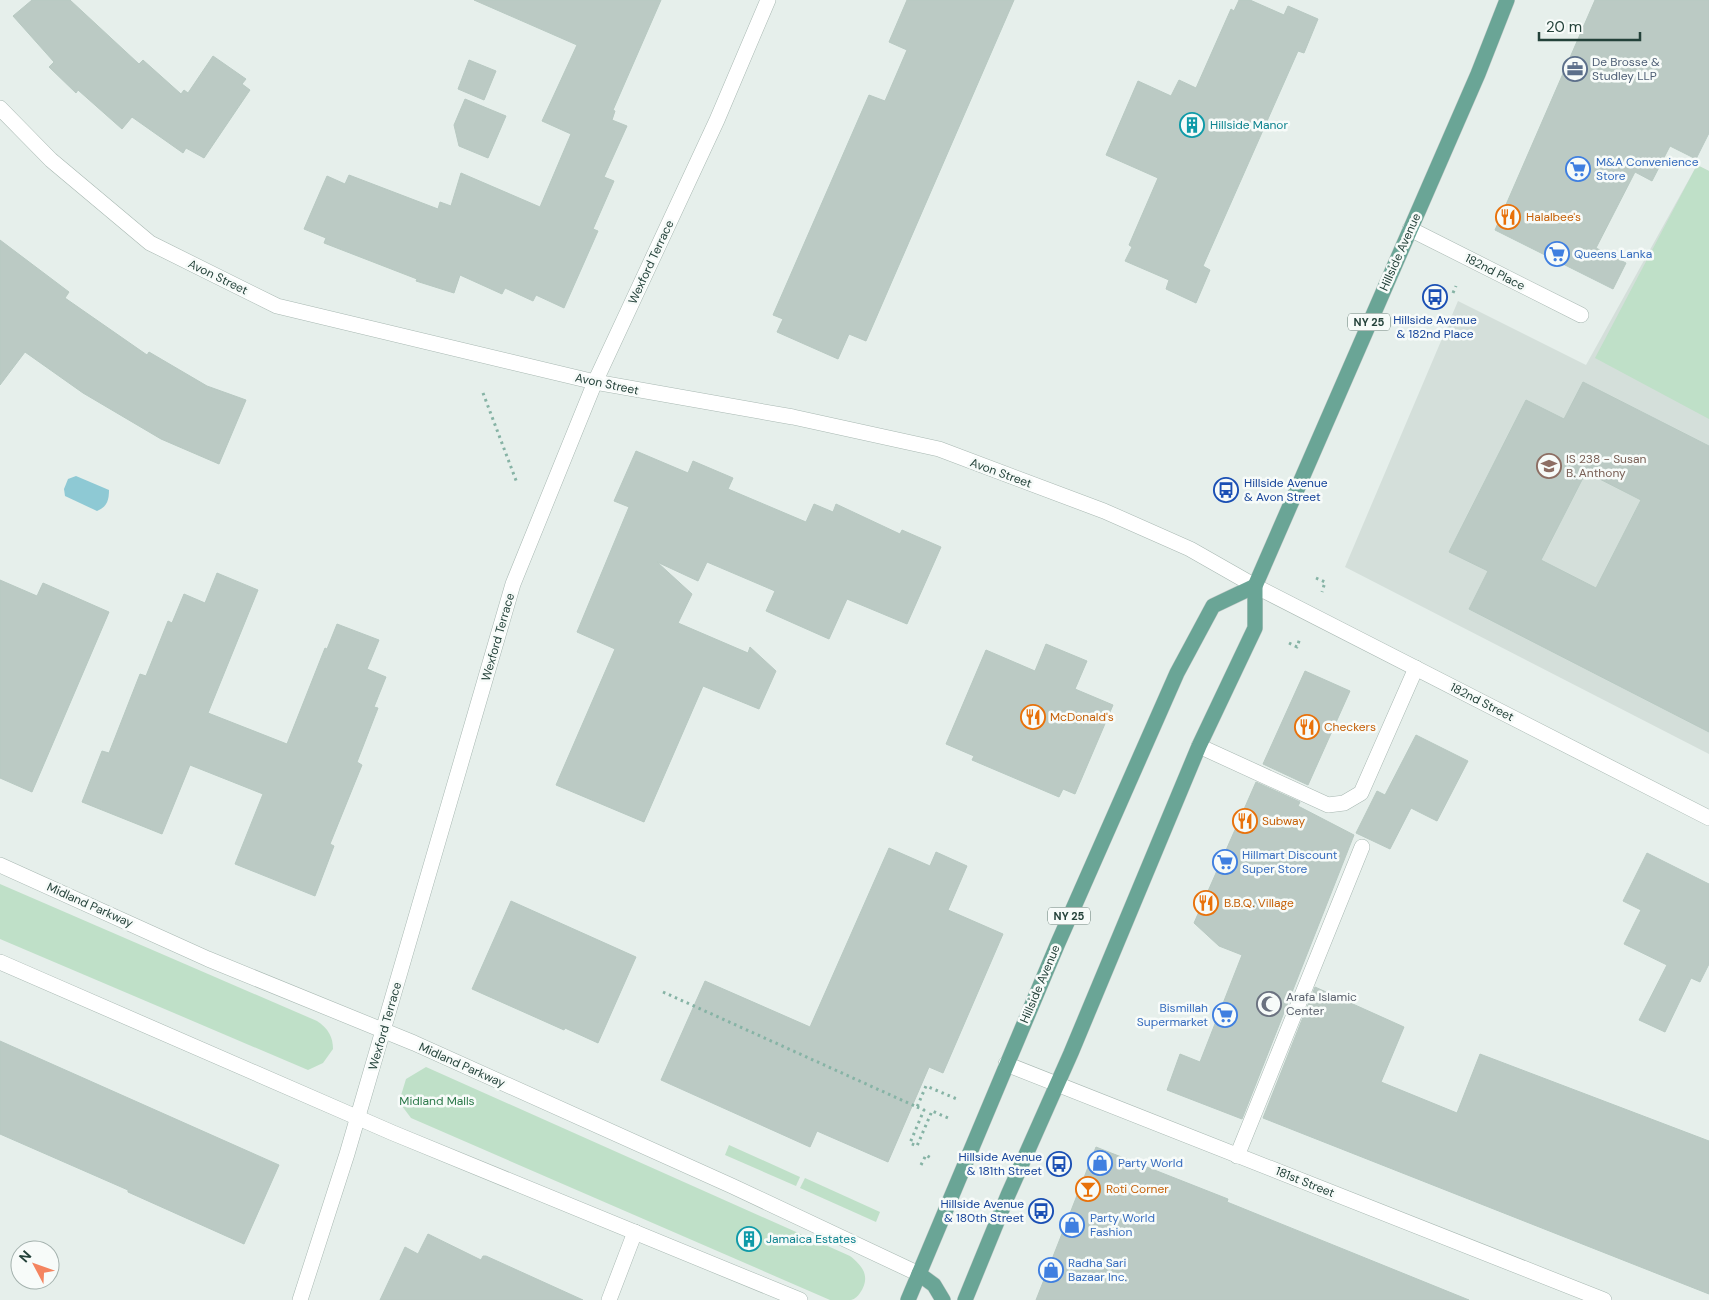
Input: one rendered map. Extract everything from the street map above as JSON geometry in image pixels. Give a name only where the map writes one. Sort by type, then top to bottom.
[{"type":"main road","name":"Hillside Avenue","points":[[965,1300],[1198,746],[1255,628],[1255,586],[1481,66],[1507,0]]},
{"type":"main road","name":"Hillside Avenue","points":[[908,1300],[1058,942],[1178,673],[1213,606],[1255,586]]},
{"type":"main road","points":[[919,1274],[934,1285],[944,1300]]},
{"type":"street","name":"Wexford Terrace","points":[[300,1300],[358,1118],[513,584],[595,382],[717,120],[768,0]]},
{"type":"street","name":"Avon Street","points":[[0,108],[51,160],[150,243],[277,306],[595,382],[793,417],[939,450],[1104,511],[1190,549],[1255,586]]},
{"type":"street","name":"182nd Place","points":[[1410,229],[1581,315]]},
{"type":"street","name":"182nd Street","points":[[1255,586],[1709,818]]},
{"type":"street","points":[[1198,746],[1328,805],[1344,803],[1361,793],[1416,668]]},
{"type":"street","points":[[1237,1156],[1362,847]]},
{"type":"street","name":"Midland Parkway","points":[[0,865],[208,959],[384,1030],[732,1186],[919,1274]]},
{"type":"street","points":[[0,962],[358,1118],[800,1300]]},
{"type":"street","name":"181st Street","points":[[1006,1064],[1604,1300]]},
{"type":"street","points":[[609,1300],[635,1232]]},
{"type":"path","points":[[1453,293],[1456,286]]},
{"type":"path","points":[[483,393],[517,483]]},
{"type":"path","points":[[1316,578],[1325,582],[1321,593]]},
{"type":"path","points":[[1289,643],[1297,647],[1300,638]]},
{"type":"path","points":[[664,992],[924,1110],[910,1143],[917,1146],[932,1111],[948,1118]]},
{"type":"path","points":[[917,1107],[926,1086],[957,1099]]},
{"type":"path","points":[[921,1165],[926,1155],[931,1158]]},
{"type":"shaded area","name":"IS 238 - Susan B. Anthony","points":[[1697,165],[1709,171],[1709,754],[1345,567],[1458,301],[1586,365]]},
{"type":"green space","points":[[1697,165],[1709,171],[1709,419],[1595,358]]},
{"type":"green space","points":[[0,884],[317,1021],[329,1033],[333,1049],[323,1063],[308,1070],[0,939]]},
{"type":"green space","name":"Midland Malls","points":[[426,1067],[850,1256],[859,1264],[864,1272],[865,1282],[863,1287],[852,1300],[830,1300],[411,1118],[399,1102],[406,1079]]},
{"type":"green space","points":[[729,1145],[800,1177],[796,1186],[725,1155]]},
{"type":"green space","points":[[805,1178],[880,1212],[876,1222],[800,1188]]},
{"type":"water","points":[[76,476],[109,490],[108,500],[103,507],[97,511],[65,496],[64,489],[68,479]]},
{"type":"building","points":[[32,0],[70,0],[139,64],[143,60],[181,94],[184,90],[188,93],[213,56],[246,79],[242,84],[250,90],[204,158],[186,148],[183,153],[132,117],[122,129],[78,90],[76,93],[49,67],[54,62],[13,16]]},
{"type":"building","points":[[474,0],[661,0],[613,110],[615,111],[612,120],[627,126],[604,177],[614,181],[593,229],[598,231],[564,308],[536,295],[533,301],[505,288],[502,294],[460,275],[454,293],[416,281],[417,279],[324,243],[326,238],[304,229],[327,176],[345,184],[349,175],[438,209],[440,202],[451,206],[461,173],[540,207],[571,134],[542,121],[577,45]]},
{"type":"building","points":[[907,0],[1014,0],[866,341],[849,334],[838,359],[777,332],[783,319],[773,315],[869,95],[885,101],[907,50],[889,42]]},
{"type":"building","name":"Hillside Manor","points":[[1239,0],[1250,0],[1284,15],[1288,6],[1318,19],[1304,53],[1298,51],[1203,266],[1210,270],[1196,303],[1166,289],[1169,280],[1125,261],[1132,247],[1129,245],[1158,178],[1106,155],[1138,81],[1171,96],[1179,80],[1196,88],[1231,9],[1234,11]]},
{"type":"building","points":[[1595,0],[1709,0],[1709,133],[1696,159],[1670,146],[1652,181],[1635,172],[1596,248],[1626,263],[1613,289],[1495,230]]},
{"type":"building","points":[[469,60],[496,71],[484,100],[458,89]]},
{"type":"building","points":[[465,99],[506,116],[488,158],[459,146],[454,125]]},
{"type":"building","points":[[0,240],[69,292],[65,298],[147,355],[149,352],[207,386],[246,400],[219,464],[161,439],[83,393],[25,352],[0,385]]},
{"type":"building","points":[[1583,382],[1709,446],[1709,732],[1469,609],[1488,571],[1449,552],[1526,400],[1564,419]],"holes":[[[1586,472],[1641,500],[1596,588],[1541,560]]]},
{"type":"building","points":[[636,451],[688,473],[693,461],[733,478],[728,489],[806,522],[814,504],[833,512],[836,504],[900,534],[902,530],[941,547],[907,624],[847,599],[829,639],[766,611],[775,591],[707,562],[698,581],[657,562],[692,594],[678,623],[748,653],[750,647],[776,671],[759,709],[703,686],[644,822],[556,785],[615,649],[577,632],[629,507],[614,501]]},
{"type":"building","points":[[217,573],[258,590],[208,713],[287,744],[325,648],[327,649],[337,624],[379,640],[367,669],[386,677],[374,707],[378,708],[357,762],[362,765],[330,844],[334,846],[315,896],[235,864],[263,794],[190,765],[162,834],[82,802],[102,751],[109,753],[140,674],[146,676],[168,621],[172,623],[184,594],[205,603]]},
{"type":"building","points":[[0,580],[37,596],[43,583],[109,612],[32,792],[0,778]]},
{"type":"building","name":"McDonald's","points":[[1046,644],[1087,661],[1075,689],[1113,705],[1075,794],[1063,789],[1059,797],[972,760],[974,756],[946,744],[986,650],[1035,671]]},
{"type":"building","name":"Checkers","points":[[1305,671],[1350,691],[1308,785],[1263,764]]},
{"type":"building","points":[[1416,735],[1468,761],[1437,821],[1411,808],[1390,849],[1356,833],[1377,791],[1385,795]]},
{"type":"building","points":[[1256,782],[1300,802],[1298,806],[1354,835],[1242,1119],[1167,1090],[1180,1054],[1200,1062],[1242,955],[1219,946],[1194,923]]},
{"type":"building","points":[[889,848],[930,866],[936,852],[967,866],[948,910],[1003,934],[943,1073],[929,1067],[888,1162],[817,1131],[810,1147],[661,1080],[705,981],[810,1027]]},
{"type":"building","points":[[1647,853],[1709,884],[1709,964],[1700,982],[1691,978],[1665,1032],[1639,1020],[1667,965],[1624,944],[1641,910],[1623,901]]},
{"type":"building","points":[[511,901],[636,957],[598,1043],[472,989]]},
{"type":"building","points":[[1315,987],[1404,1027],[1381,1082],[1457,1113],[1480,1054],[1709,1141],[1709,1294],[1263,1118]]},
{"type":"building","points":[[0,1041],[279,1165],[244,1244],[128,1192],[128,1190],[0,1134]]},
{"type":"building","points":[[1096,1147],[1228,1199],[1227,1202],[1469,1300],[1036,1300]]},
{"type":"building","points":[[428,1234],[481,1260],[483,1256],[486,1256],[583,1300],[380,1300],[405,1247],[418,1254]]},
{"type":"place","name":"De Brosse & Studley LLP","points":[[1575,69]]},
{"type":"place","name":"Hillside Manor","points":[[1192,125]]},
{"type":"place","name":"M&A Convenience Store","points":[[1578,169]]},
{"type":"place","name":"Halalbee's","points":[[1508,217]]},
{"type":"place","name":"Queens Lanka","points":[[1557,254]]},
{"type":"place","name":"Hillside Avenue & 182nd Place","points":[[1435,297]]},
{"type":"place","name":"IS 238 - Susan B. Anthony","points":[[1549,466]]},
{"type":"place","name":"Hillside Avenue & Avon Street","points":[[1226,490]]},
{"type":"place","name":"McDonald's","points":[[1033,717]]},
{"type":"place","name":"Checkers","points":[[1307,727]]},
{"type":"place","name":"Subway","points":[[1245,821]]},
{"type":"place","name":"Hillmart Discount Super Store","points":[[1225,862]]},
{"type":"place","name":"B.B.Q. Village","points":[[1206,903]]},
{"type":"place","name":"Arafa Islamic Center","points":[[1269,1004]]},
{"type":"place","name":"Bismillah Supermarket","points":[[1225,1015]]},
{"type":"place","name":"Party World","points":[[1100,1163]]},
{"type":"place","name":"Hillside Avenue & 181th Street","points":[[1059,1164]]},
{"type":"place","name":"Roti Corner","points":[[1088,1189]]},
{"type":"place","name":"Hillside Avenue & 180th Street","points":[[1041,1211]]},
{"type":"place","name":"Party World Fashion","points":[[1072,1225]]},
{"type":"place","name":"Jamaica Estates","points":[[749,1239]]},
{"type":"place","name":"Radha Sari Bazaar Inc.","points":[[1051,1270]]}]
